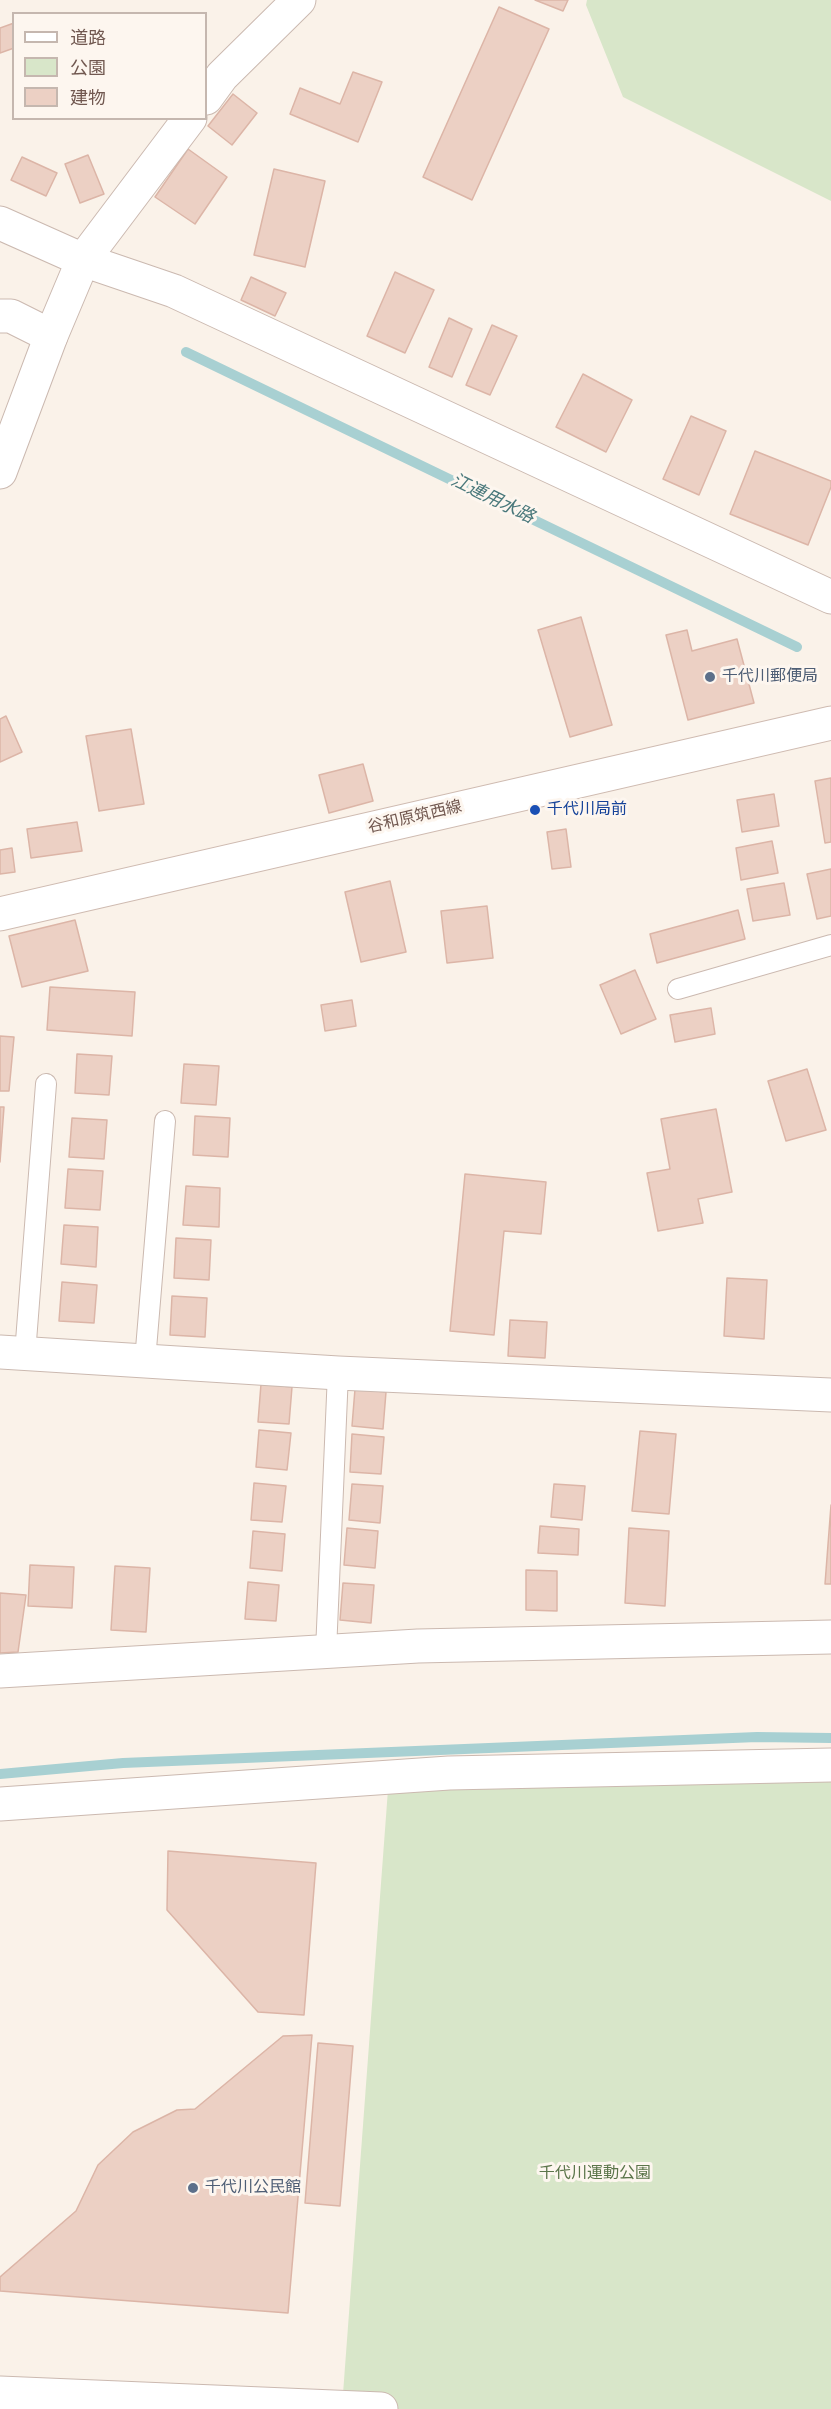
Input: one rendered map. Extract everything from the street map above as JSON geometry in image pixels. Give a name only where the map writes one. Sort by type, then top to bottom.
[{"type":"street","points":[[207,97],[222,76],[299,0]]},
{"type":"street","points":[[0,472],[51,336],[83,260],[188,120]]},
{"type":"street","points":[[0,223],[83,260],[174,291],[831,597]]},
{"type":"street","points":[[4,314],[51,336]]},
{"type":"street","name":"谷和原筑西線","points":[[0,914],[831,723]]},
{"type":"street","points":[[12,1353],[338,1373],[831,1395]]},
{"type":"street","points":[[0,1671],[418,1646],[831,1637]]},
{"type":"street","points":[[0,1804],[448,1773],[831,1765]]},
{"type":"street","points":[[0,2393],[381,2409]]},
{"type":"lane","points":[[678,989],[831,945]]},
{"type":"lane","points":[[12,1353],[46,1084]]},
{"type":"lane","points":[[146,1361],[165,1121]]},
{"type":"lane","points":[[326,1652],[338,1373]]},
{"type":"green space","points":[[587,0],[831,0],[831,201],[623,97],[586,5]]},
{"type":"green space","name":"千代川運動公園","points":[[831,1765],[831,2409],[381,2409],[342,2407],[389,1776]]},
{"type":"building","points":[[535,0],[568,0],[563,11]]},
{"type":"building","points":[[499,7],[549,29],[472,200],[423,177]]},
{"type":"building","points":[[12,24],[12,49],[0,53],[0,28]]},
{"type":"building","points":[[353,72],[382,82],[358,142],[290,114],[300,88],[340,104]]},
{"type":"building","points":[[233,94],[257,113],[232,145],[208,126]]},
{"type":"building","points":[[188,149],[227,177],[195,224],[155,197]]},
{"type":"building","points":[[88,155],[104,194],[80,203],[65,164]]},
{"type":"building","points":[[22,157],[57,173],[46,196],[11,180]]},
{"type":"building","points":[[274,169],[325,181],[305,267],[254,255]]},
{"type":"building","points":[[395,272],[434,290],[405,353],[367,336]]},
{"type":"building","points":[[251,277],[286,293],[275,316],[241,300]]},
{"type":"building","points":[[449,318],[472,329],[452,377],[429,367]]},
{"type":"building","points":[[492,325],[517,336],[490,395],[466,385]]},
{"type":"building","points":[[583,374],[632,400],[606,452],[556,427]]},
{"type":"building","points":[[691,416],[726,431],[699,495],[663,479]]},
{"type":"building","points":[[755,451],[831,481],[831,487],[808,545],[730,514]]},
{"type":"building","points":[[581,617],[612,725],[570,737],[538,630]]},
{"type":"building","points":[[687,630],[692,651],[737,639],[754,703],[688,720],[666,635]]},
{"type":"building","points":[[6,716],[22,752],[0,762],[0,719]]},
{"type":"building","points":[[131,729],[144,804],[99,811],[86,736]]},
{"type":"building","points":[[363,764],[373,801],[329,813],[319,775]]},
{"type":"building","points":[[831,778],[831,842],[825,843],[815,781]]},
{"type":"building","points":[[774,794],[779,826],[742,832],[737,800]]},
{"type":"building","points":[[77,822],[82,851],[31,858],[27,829]]},
{"type":"building","points":[[566,829],[571,867],[552,869],[547,832]]},
{"type":"building","points":[[772,841],[778,873],[741,880],[736,848]]},
{"type":"building","points":[[12,848],[15,872],[0,874],[0,850]]},
{"type":"building","points":[[831,869],[831,916],[817,919],[807,874]]},
{"type":"building","points":[[390,881],[406,952],[361,962],[345,892]]},
{"type":"building","points":[[784,883],[790,915],[753,921],[747,889]]},
{"type":"building","points":[[487,906],[493,958],[447,963],[441,911]]},
{"type":"building","points":[[738,910],[745,939],[657,963],[650,934]]},
{"type":"building","points":[[75,920],[88,971],[22,987],[9,936]]},
{"type":"building","points":[[635,970],[656,1019],[621,1034],[600,985]]},
{"type":"building","points":[[50,987],[135,992],[132,1036],[47,1030]]},
{"type":"building","points":[[352,1000],[356,1026],[325,1031],[321,1005]]},
{"type":"building","points":[[711,1008],[715,1034],[675,1042],[670,1015]]},
{"type":"building","points":[[0,1036],[14,1037],[9,1091],[0,1091]]},
{"type":"building","points":[[77,1054],[112,1056],[109,1095],[75,1093]]},
{"type":"building","points":[[184,1064],[219,1066],[216,1105],[181,1103]]},
{"type":"building","points":[[807,1069],[826,1130],[786,1141],[768,1081]]},
{"type":"building","points":[[0,1107],[4,1107],[0,1162]]},
{"type":"building","points":[[716,1109],[732,1192],[698,1199],[703,1223],[658,1231],[647,1173],[670,1169],[661,1119]]},
{"type":"building","points":[[195,1116],[230,1118],[228,1157],[193,1155]]},
{"type":"building","points":[[72,1118],[107,1120],[104,1159],[69,1157]]},
{"type":"building","points":[[68,1169],[103,1171],[100,1210],[65,1208]]},
{"type":"building","points":[[465,1174],[546,1182],[541,1234],[504,1231],[494,1335],[450,1331]]},
{"type":"building","points":[[186,1186],[220,1188],[219,1227],[183,1225]]},
{"type":"building","points":[[64,1225],[98,1227],[96,1267],[61,1264]]},
{"type":"building","points":[[176,1238],[211,1240],[209,1280],[174,1278]]},
{"type":"building","points":[[727,1278],[767,1280],[764,1339],[724,1336]]},
{"type":"building","points":[[62,1282],[97,1285],[94,1323],[59,1321]]},
{"type":"building","points":[[172,1296],[207,1298],[205,1337],[170,1335]]},
{"type":"building","points":[[510,1320],[547,1322],[545,1358],[508,1356]]},
{"type":"building","points":[[261,1384],[292,1387],[289,1424],[258,1422]]},
{"type":"building","points":[[355,1389],[386,1392],[383,1429],[352,1426]]},
{"type":"building","points":[[259,1430],[291,1433],[287,1470],[256,1467]]},
{"type":"building","points":[[640,1431],[676,1434],[669,1514],[632,1511]]},
{"type":"building","points":[[352,1434],[384,1437],[381,1474],[350,1472]]},
{"type":"building","points":[[254,1483],[286,1486],[282,1522],[251,1520]]},
{"type":"building","points":[[352,1484],[383,1486],[380,1523],[349,1520]]},
{"type":"building","points":[[554,1484],[585,1486],[582,1520],[551,1517]]},
{"type":"building","points":[[831,1505],[831,1584],[825,1584]]},
{"type":"building","points":[[540,1526],[579,1529],[578,1555],[538,1553]]},
{"type":"building","points":[[347,1528],[378,1531],[375,1568],[344,1565]]},
{"type":"building","points":[[629,1528],[669,1531],[665,1606],[625,1603]]},
{"type":"building","points":[[253,1531],[285,1534],[282,1571],[250,1568]]},
{"type":"building","points":[[30,1565],[74,1567],[72,1608],[28,1606]]},
{"type":"building","points":[[115,1566],[150,1568],[146,1632],[111,1630]]},
{"type":"building","points":[[526,1570],[557,1571],[557,1611],[526,1610]]},
{"type":"building","points":[[248,1582],[279,1585],[276,1621],[245,1619]]},
{"type":"building","points":[[343,1583],[374,1585],[371,1623],[340,1620]]},
{"type":"building","points":[[0,1593],[26,1595],[18,1652],[0,1653]]},
{"type":"building","points":[[168,1851],[316,1863],[304,2015],[258,2012],[167,1910]]},
{"type":"building","name":"千代川公民館","points":[[312,2035],[288,2313],[0,2291],[0,2277],[76,2211],[98,2165],[133,2132],[177,2110],[195,2109],[283,2036]]},
{"type":"building","points":[[318,2043],[353,2046],[340,2206],[305,2203]]},
{"type":"waterway","name":"江連用水路","points":[[186,352],[797,647]]},
{"type":"waterway","points":[[0,1774],[123,1763],[757,1737],[831,1738]]},
{"type":"place","name":"千代川郵便局","points":[[710,677]]},
{"type":"place","name":"千代川局前","points":[[535,810]]},
{"type":"place","name":"千代川公民館","points":[[193,2188]]}]
